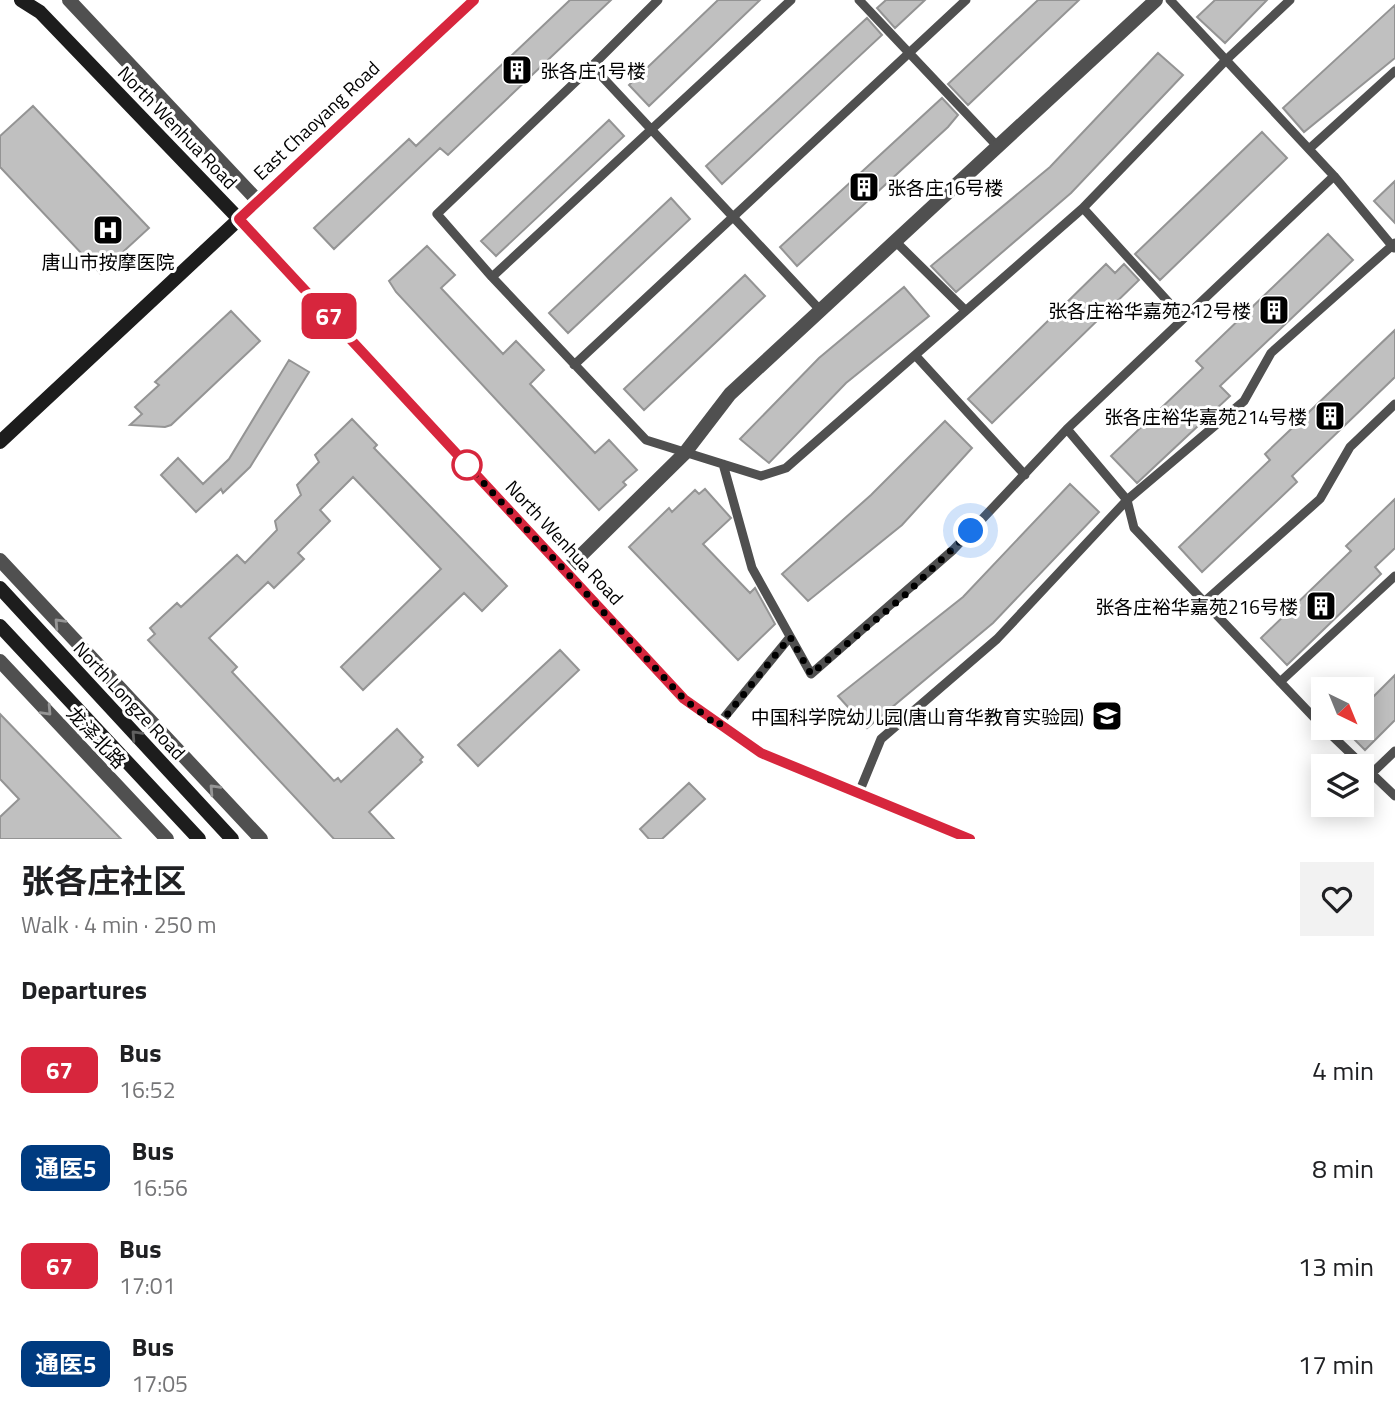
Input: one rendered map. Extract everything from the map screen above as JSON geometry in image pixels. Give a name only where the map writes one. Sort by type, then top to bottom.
[{"type":"street","name":"North Wenhua Road","points":[[22,0],[40,12],[239,219],[684,699],[718,726],[761,753],[970,839]]},
{"type":"street","points":[[69,0],[257,201]]},
{"type":"street","name":"East Chaoyang Road","points":[[0,442],[474,0]]},
{"type":"street","points":[[565,571],[684,454],[730,394],[1156,0]]},
{"type":"street","points":[[0,560],[261,839]]},
{"type":"street","name":"North Longze Road","points":[[0,588],[232,839]]},
{"type":"street","points":[[0,626],[199,839]]},
{"type":"street","name":"龙泽北路","points":[[0,661],[167,839]]},
{"type":"lane","points":[[658,0],[437,214],[492,277],[646,440],[761,476],[786,468],[1083,208],[1226,60],[1290,0]]},
{"type":"lane","points":[[492,277],[791,0]]},
{"type":"lane","points":[[859,0],[998,147]]},
{"type":"lane","points":[[574,365],[966,0]]},
{"type":"lane","points":[[858,795],[881,739],[996,639],[1127,500],[1244,401],[1271,353],[1394,246],[1334,176],[1170,0]]},
{"type":"lane","points":[[592,65],[821,311]]},
{"type":"lane","points":[[1309,149],[1395,71]]},
{"type":"lane","points":[[723,464],[752,569],[811,674],[953,550],[1067,429],[1182,317],[1334,176]]},
{"type":"lane","points":[[1083,208],[1182,317]]},
{"type":"lane","points":[[896,242],[965,310]]},
{"type":"lane","points":[[915,355],[1026,475]]},
{"type":"lane","points":[[1204,602],[1320,499],[1350,447],[1395,404]]},
{"type":"lane","points":[[1067,429],[1127,500],[1134,528],[1311,714]]},
{"type":"lane","points":[[1280,682],[1395,576]]},
{"type":"lane","points":[[718,726],[790,637]]},
{"type":"lane","points":[[1336,740],[1350,754]]},
{"type":"lane","points":[[1374,771],[1395,751]]},
{"type":"lane","points":[[1374,778],[1395,796]]},
{"type":"building","points":[[570,0],[611,0],[448,155],[440,148],[334,249],[314,228],[409,139],[416,146]]},
{"type":"building","points":[[718,0],[760,0],[649,106],[629,85]]},
{"type":"building","points":[[886,0],[925,0],[895,28],[877,8]]},
{"type":"building","points":[[1038,0],[1079,0],[968,105],[948,84]]},
{"type":"building","points":[[1215,0],[1267,0],[1225,43],[1197,17]]},
{"type":"building","points":[[1395,5],[1395,58],[1304,132],[1283,108]]},
{"type":"building","points":[[867,18],[882,35],[722,184],[706,166]]},
{"type":"building","points":[[1158,53],[1183,75],[1071,193],[956,292],[931,266],[1050,167]]},
{"type":"building","name":"张各庄16号楼","points":[[942,98],[958,115],[948,127],[797,266],[780,247]]},
{"type":"building","points":[[33,106],[149,228],[100,273],[0,167],[0,136]]},
{"type":"building","points":[[609,120],[624,136],[496,256],[481,241]]},
{"type":"building","points":[[1262,132],[1287,158],[1160,280],[1135,254]]},
{"type":"building","points":[[1395,181],[1395,223],[1374,201]]},
{"type":"building","points":[[671,198],[690,219],[568,333],[549,313]]},
{"type":"building","name":"张各庄裕华嘉苑212号楼","points":[[1328,234],[1353,260],[1220,386],[1230,396],[1137,483],[1111,456],[1203,368],[1196,361]]},
{"type":"building","points":[[427,246],[455,275],[441,288],[503,354],[516,341],[544,370],[530,384],[595,453],[609,440],[637,470],[623,482],[626,485],[599,510],[396,292],[389,281]]},
{"type":"building","points":[[1106,264],[1115,273],[1124,264],[1139,280],[992,423],[968,399]]},
{"type":"building","points":[[745,275],[765,296],[644,410],[624,389]]},
{"type":"building","points":[[904,287],[929,316],[846,383],[769,463],[740,439],[819,358]]},
{"type":"building","points":[[231,311],[260,341],[171,425],[130,425],[142,414],[135,407],[159,385],[155,382]]},
{"type":"building","name":"张各庄裕华嘉苑214号楼","points":[[1395,330],[1395,377],[1292,476],[1297,482],[1202,572],[1179,547],[1270,460],[1265,454]]},
{"type":"building","points":[[289,360],[309,372],[250,467],[223,493],[221,489],[196,512],[161,475],[178,458],[203,484],[229,459]]},
{"type":"building","points":[[352,419],[377,445],[374,448],[507,586],[482,611],[464,593],[363,690],[341,667],[441,569],[353,477],[320,510],[330,521],[298,553],[304,559],[274,588],[268,582],[209,638],[237,667],[232,672],[334,781],[338,778],[341,782],[397,729],[423,757],[420,760],[422,762],[369,812],[394,839],[334,839],[148,640],[155,634],[150,628],[177,603],[181,607],[237,555],[245,563],[277,530],[275,521],[301,495],[297,485],[319,462],[315,455]]},
{"type":"building","points":[[945,421],[972,448],[902,525],[808,601],[782,574],[871,495]]},
{"type":"building","points":[[1070,484],[1099,512],[993,623],[867,728],[838,696],[963,597]]},
{"type":"building","points":[[705,489],[731,518],[703,544],[750,593],[755,588],[775,624],[738,660],[629,547],[669,508],[672,512],[695,490],[699,494]]},
{"type":"building","name":"张各庄裕华嘉苑216号楼","points":[[1395,499],[1395,548],[1375,567],[1381,574],[1287,665],[1261,638],[1351,551],[1346,546]]},
{"type":"building","points":[[560,650],[579,670],[478,766],[458,745]]},
{"type":"building","points":[[1395,675],[1395,720],[1365,750],[1355,740],[1374,740],[1374,696]]},
{"type":"building","points":[[0,714],[121,839],[0,839],[0,817],[19,799],[0,779]]},
{"type":"building","points":[[689,783],[705,799],[662,839],[649,839],[640,829]]},
{"type":"bus line","name":"67","points":[[474,0],[239,219],[684,699],[718,726],[761,753],[800,772],[970,839]]},
{"type":"place","name":"张各庄1号楼","points":[[517,70]]},
{"type":"place","name":"张各庄16号楼","points":[[864,187]]},
{"type":"place","name":"唐山市按摩医院","points":[[108,230]]},
{"type":"place","name":"张各庄裕华嘉苑212号楼","points":[[1274,310]]},
{"type":"place","name":"张各庄裕华嘉苑214号楼","points":[[1330,416]]},
{"type":"place","name":"张各庄裕华嘉苑216号楼","points":[[1321,606]]},
{"type":"place","name":"中国科学院幼儿园(唐山育华教育实验园)","points":[[1107,716]]},
{"type":"route","points":[[467,465],[684,699],[718,726],[790,637],[811,674],[904,596],[971,531]]}]
